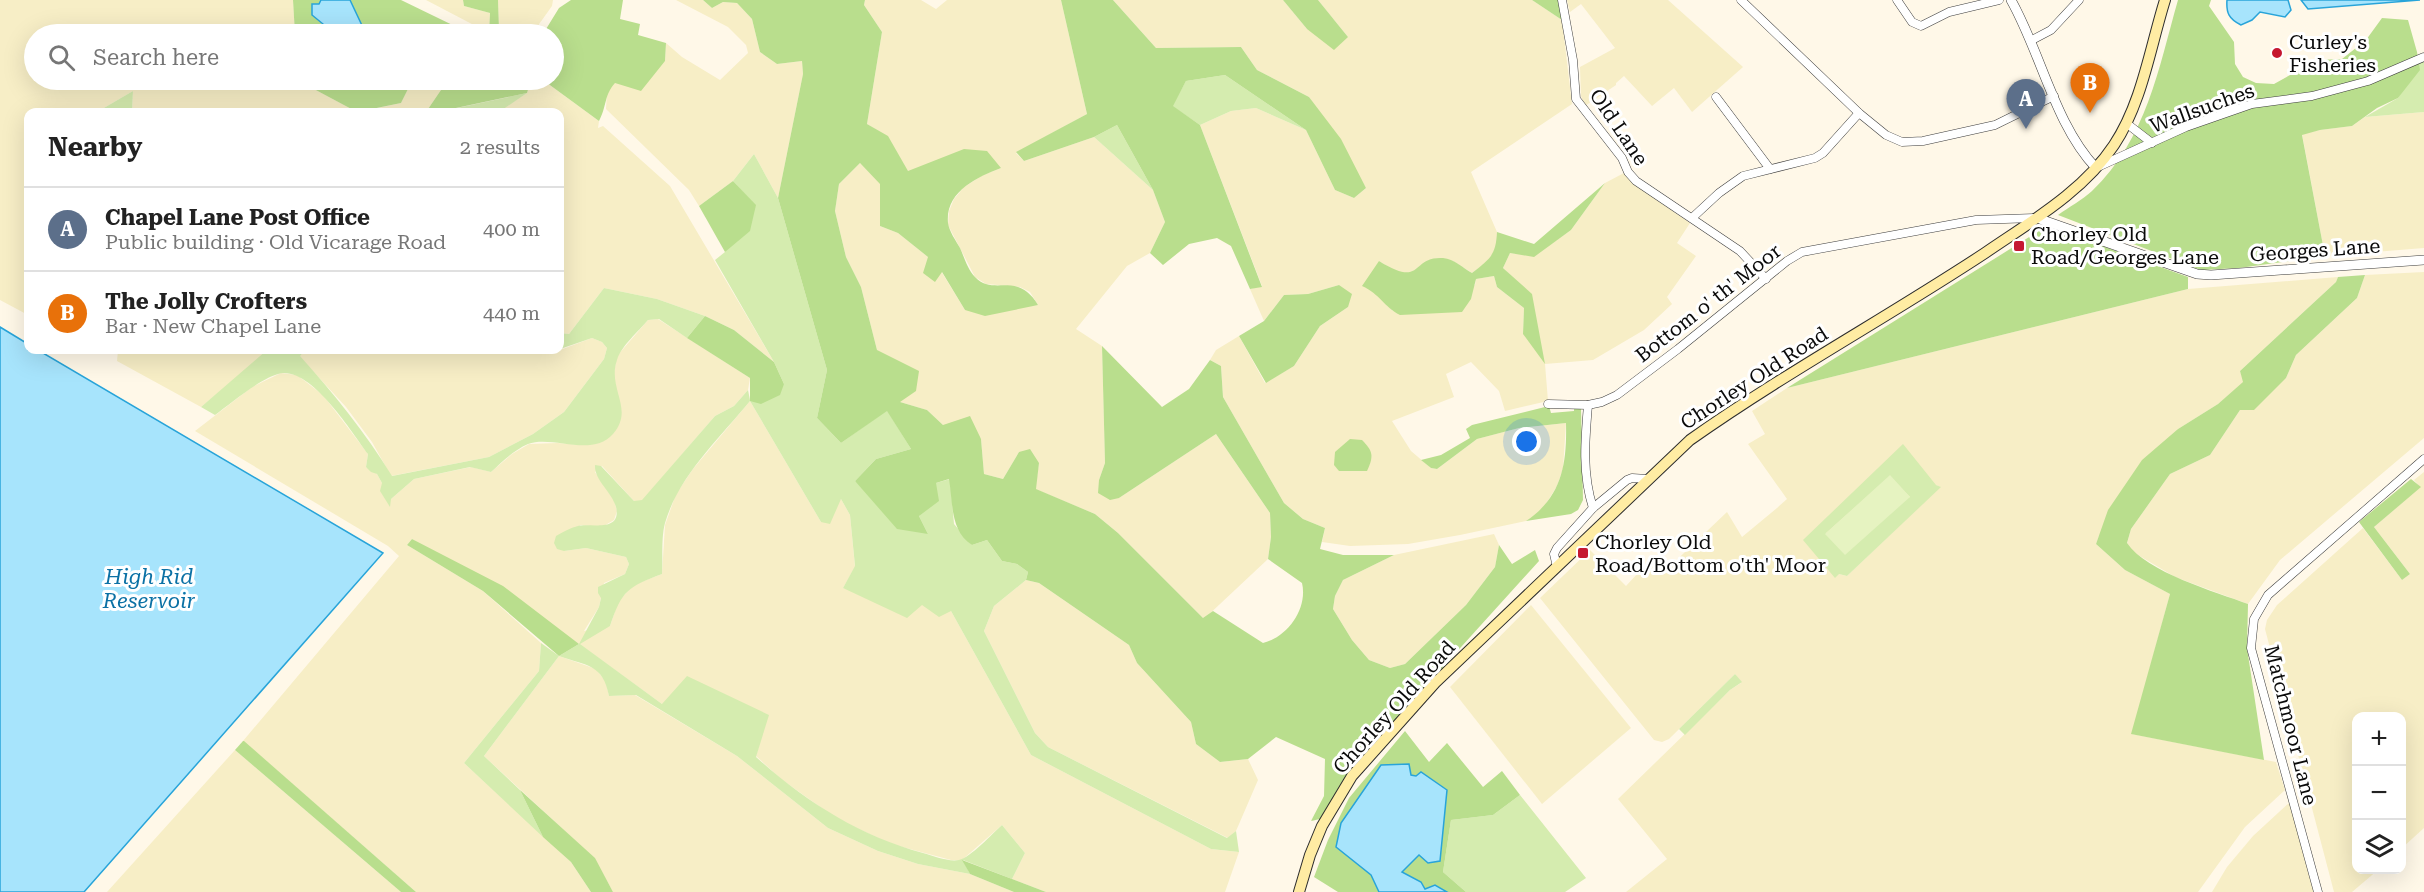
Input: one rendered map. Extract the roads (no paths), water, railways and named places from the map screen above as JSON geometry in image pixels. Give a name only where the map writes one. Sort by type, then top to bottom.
[{"type":"main road","name":"Chorley Old Road","points":[[1299,892],[1322,826],[1352,776],[1435,684],[1690,440],[1735,408],[1948,278],[2037,218],[2096,168],[2113,146],[2126,123],[2140,88],[2165,0]]},
{"type":"street","name":"Old Lane","points":[[1562,0],[1576,99],[1622,158],[1631,177],[1740,251],[1766,279]]},
{"type":"street","points":[[1742,0],[1859,113],[1886,135],[1910,143],[1995,125],[2054,96]]},
{"type":"street","points":[[1897,0],[1912,22],[1921,26],[1949,12],[1999,0]]},
{"type":"street","points":[[2012,0],[2032,40],[2071,138],[2096,168]]},
{"type":"street","points":[[2032,40],[2051,30],[2079,0]]},
{"type":"street","name":"Wallsuches","points":[[2096,168],[2186,128],[2252,104],[2312,96],[2368,81],[2424,57]]},
{"type":"street","points":[[1716,97],[1770,169]]},
{"type":"street","points":[[1692,218],[1735,181],[1770,169],[1815,158],[1823,153],[1859,113]]},
{"type":"street","points":[[2126,123],[2152,143]]},
{"type":"street","name":"Georges Lane","points":[[2037,218],[2197,274],[2424,260]]},
{"type":"street","name":"Bottom o' th' Moor","points":[[1548,404],[1588,405],[1617,395],[1678,350],[1787,261],[1813,249],[1976,220],[2037,218]]},
{"type":"street","points":[[1588,405],[1585,446],[1586,487],[1593,508]]},
{"type":"street","name":"Matchmoor Lane","points":[[2318,892],[2252,648],[2254,620],[2268,595],[2424,459]]},
{"type":"street","points":[[1557,567],[1554,554],[1557,548],[1593,508],[1627,480],[1648,479]]},
{"type":"water","points":[[321,0],[350,0],[361,24],[323,24],[312,15],[312,4],[319,4]]},
{"type":"water","points":[[2227,0],[2288,0],[2291,10],[2285,17],[2260,12],[2252,20],[2241,25],[2229,15]]},
{"type":"water","points":[[2301,0],[2420,0],[2308,9]]},
{"type":"water","name":"High Rid Reservoir","points":[[0,327],[24,342],[24,354],[45,354],[383,553],[84,892],[0,892]]},
{"type":"water","points":[[1409,764],[1411,775],[1416,776],[1421,772],[1447,790],[1440,861],[1428,863],[1419,855],[1402,872],[1421,882],[1425,889],[1435,885],[1447,892],[1379,892],[1371,875],[1336,847],[1341,823],[1381,765]]},
{"type":"place","name":"Curley's Fisheries","points":[[2277,53]]},
{"type":"place","name":"The Jolly Crofters","points":[[2090,113]]},
{"type":"place","name":"Chapel Lane Post Office","points":[[2026,129]]},
{"type":"place","name":"Chorley Old Road/Georges Lane","points":[[2019,246]]},
{"type":"place","name":"Chorley Old Road/Bottom o'th' Moor","points":[[1583,553]]}]
